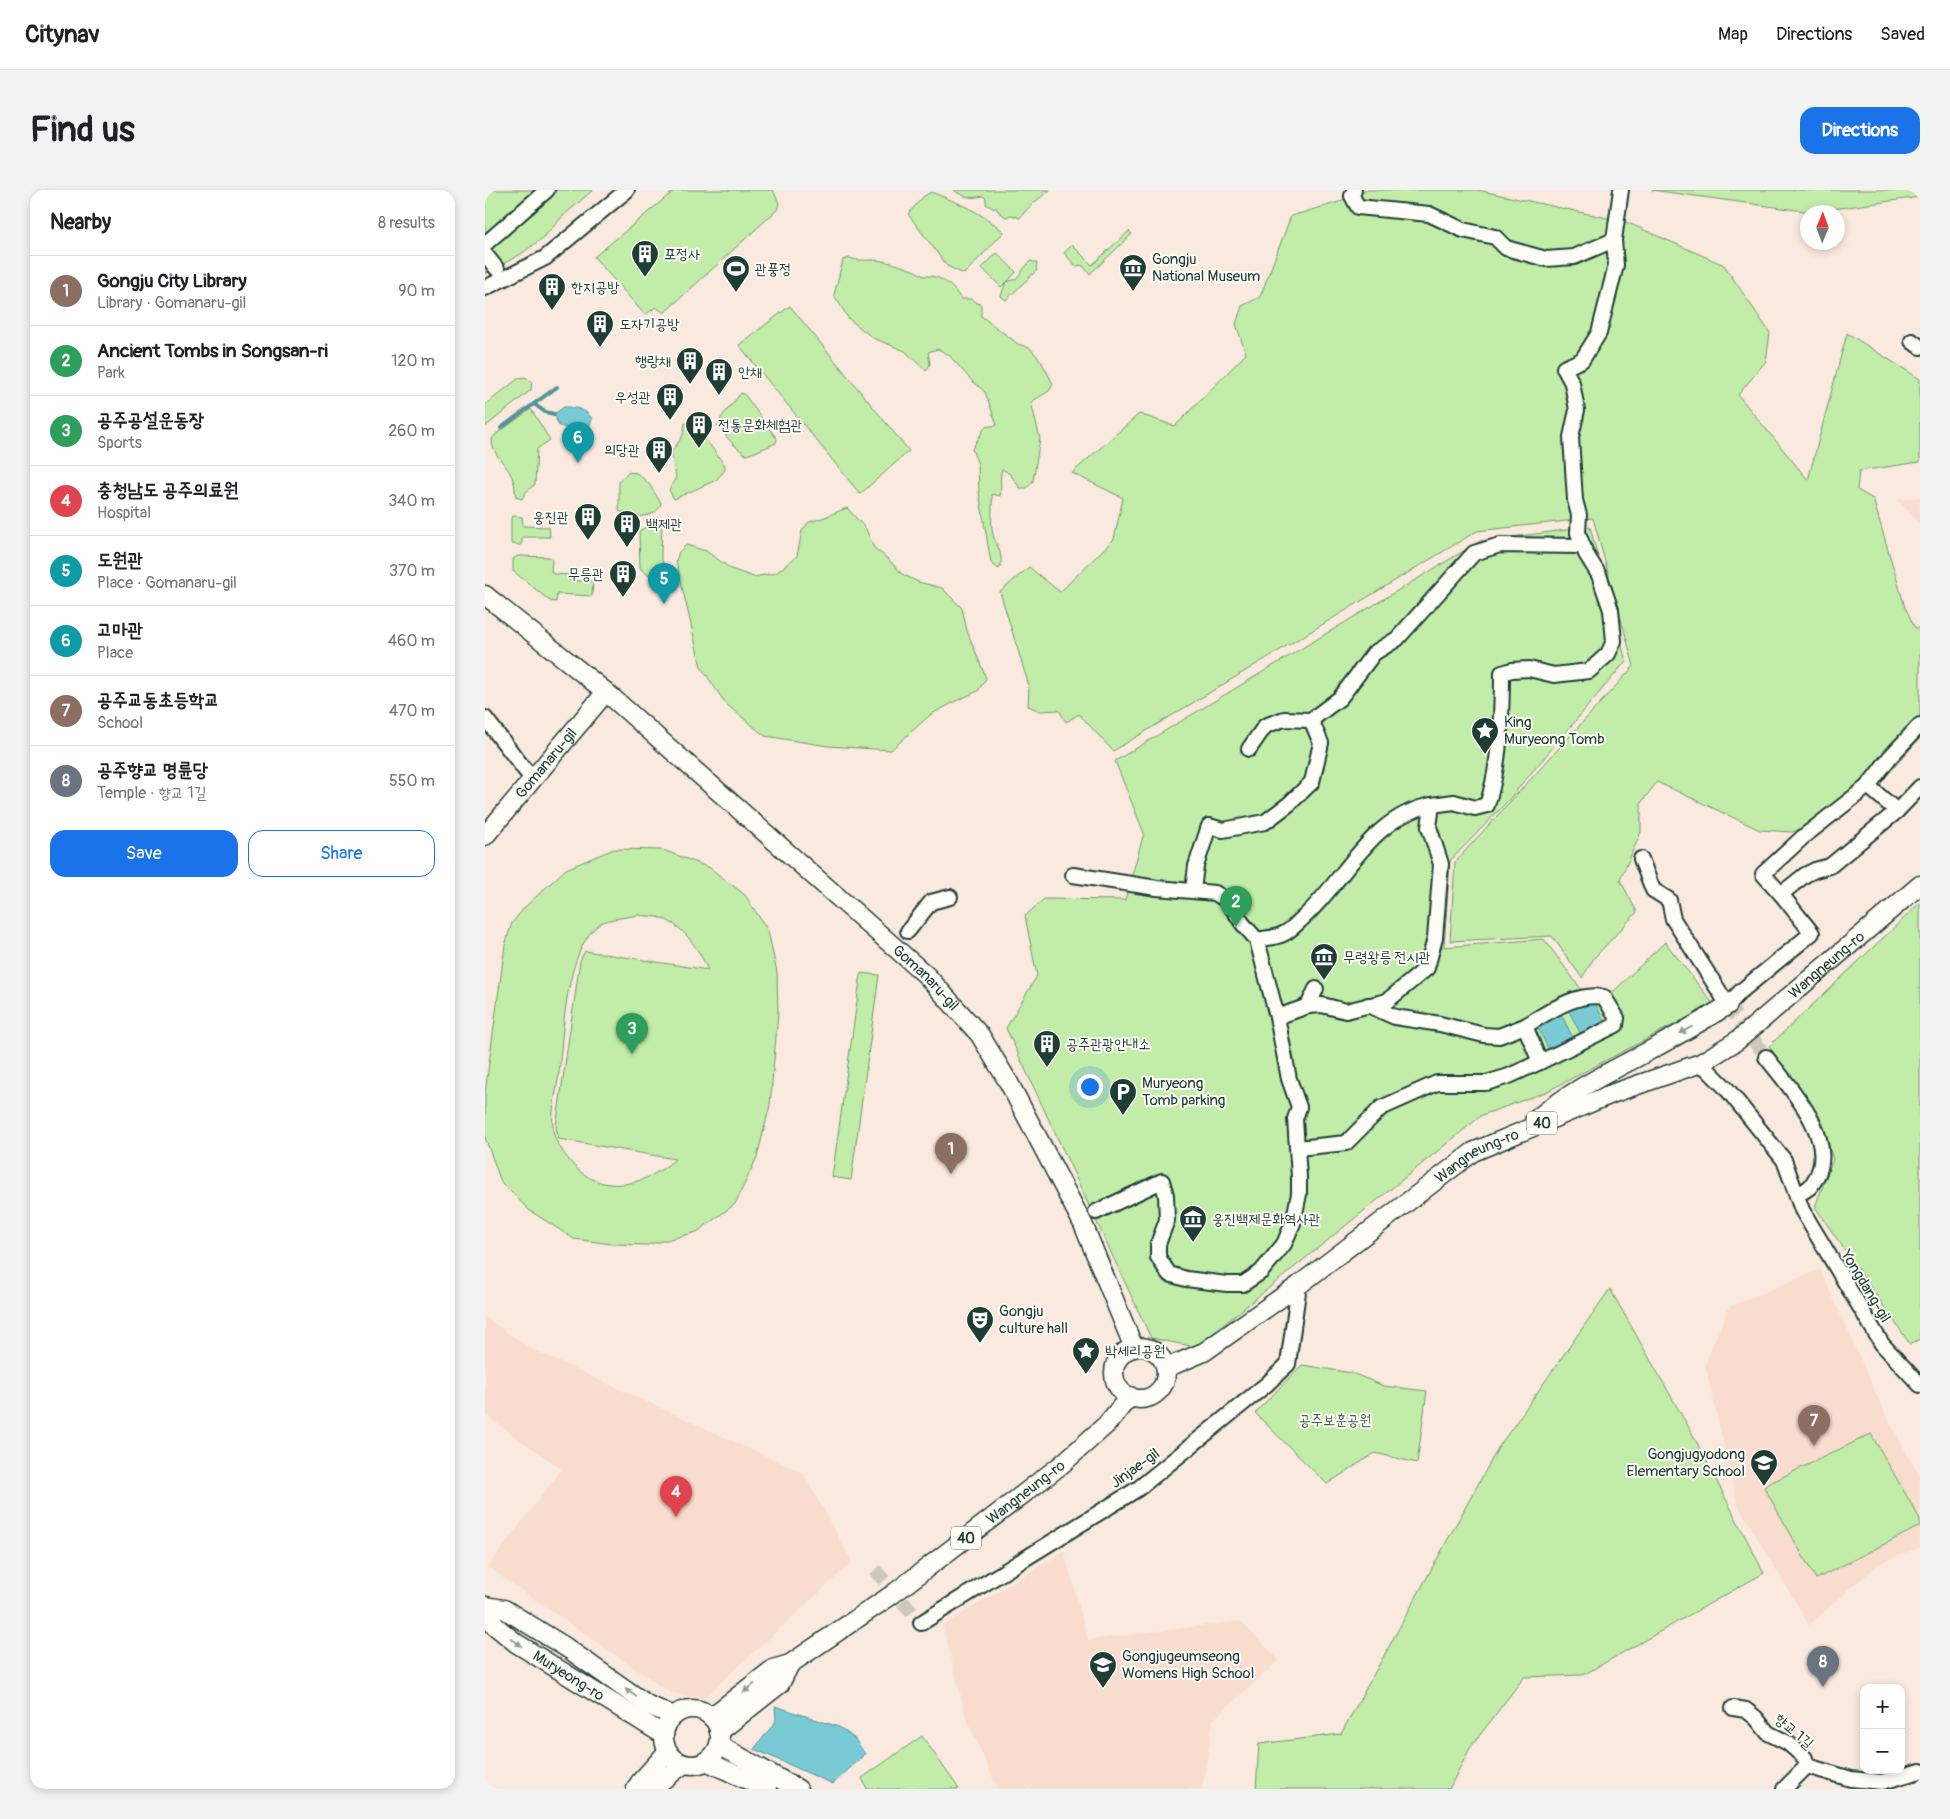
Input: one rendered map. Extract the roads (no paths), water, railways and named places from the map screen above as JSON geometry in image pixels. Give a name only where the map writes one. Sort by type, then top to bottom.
[{"type":"main road","name":"Gomanaru-gil","points":[[485,595],[607,692],[927,976],[980,1035],[1009,1083],[1083,1224],[1134,1348]]},
{"type":"main road","name":"Gomanaru-gil","points":[[485,836],[607,692]]},
{"type":"main road","name":"Wangneung-ro","points":[[1166,1368],[1204,1352],[1299,1285],[1473,1152],[1614,1093],[1701,1063],[1739,1040],[1920,885]]},
{"type":"main road","points":[[1521,1132],[1555,1103],[1596,1077],[1691,1028],[1728,1005]]},
{"type":"main road","points":[[1143,1347],[1157,1353],[1166,1368],[1166,1376],[1158,1392],[1142,1398],[1130,1396],[1119,1387],[1115,1371],[1120,1356],[1134,1348],[1143,1347]]},
{"type":"main road","name":"Wangneung-ro","points":[[716,1731],[773,1669],[790,1664],[893,1594],[1061,1465],[1107,1424],[1130,1396]]},
{"type":"main road","name":"Muryeong-ro","points":[[485,1606],[504,1609],[567,1648],[648,1705],[674,1716]]},
{"type":"main road","name":"Muryeong-ro","points":[[485,1606],[494,1625],[516,1643],[666,1743]]},
{"type":"main road","points":[[767,1789],[706,1761],[699,1764],[684,1764],[672,1757],[666,1743],[666,1727],[674,1716],[689,1710],[697,1710],[716,1731],[798,1789]]},
{"type":"main road","name":"40","points":[[706,1761],[712,1757],[716,1731]]},
{"type":"main road","points":[[636,1789],[666,1743]]},
{"type":"main road","points":[[651,1789],[684,1764]]},
{"type":"street","points":[[485,244],[547,190]]},
{"type":"street","points":[[485,288],[545,258],[627,190]]},
{"type":"street","points":[[1354,190],[1352,196],[1358,207],[1429,214],[1463,230],[1495,237],[1506,248],[1547,258],[1574,257],[1614,240]]},
{"type":"street","points":[[1257,940],[1284,934],[1311,911],[1369,840],[1417,807],[1455,802],[1475,808],[1487,805],[1493,789],[1503,673],[1512,670],[1529,670],[1554,675],[1589,671],[1608,654],[1614,641],[1611,610],[1599,575],[1586,554],[1578,533],[1579,515],[1575,500],[1571,437],[1577,410],[1572,383],[1564,368],[1582,360],[1599,333],[1616,265],[1614,240],[1621,190]]},
{"type":"street","points":[[485,254],[497,269]]},
{"type":"street","points":[[1249,749],[1265,726],[1284,719],[1311,720],[1339,698],[1374,653],[1397,639],[1474,553],[1500,545],[1583,546]]},
{"type":"street","points":[[485,718],[532,779]]},
{"type":"street","points":[[1193,890],[1196,866],[1209,826],[1223,830],[1265,822],[1289,804],[1312,782],[1321,743],[1311,720]]},
{"type":"street","points":[[1641,858],[1653,890],[1669,900],[1673,919],[1728,1005],[1740,992],[1812,933],[1763,874],[1803,836],[1868,786],[1890,757],[1920,725]]},
{"type":"street","points":[[1868,786],[1897,811]]},
{"type":"street","points":[[1781,894],[1805,875],[1830,866],[1897,811],[1920,787]]},
{"type":"street","points":[[1277,1017],[1308,1006],[1322,1005],[1346,1011],[1387,1001],[1427,968],[1435,938],[1441,864],[1429,827],[1432,805]]},
{"type":"street","points":[[1073,875],[1157,888],[1215,893],[1228,901],[1243,924],[1257,940],[1277,1017],[1289,1079],[1299,1107],[1295,1119],[1299,1194],[1293,1223],[1284,1244],[1261,1272],[1243,1284],[1185,1279],[1169,1274],[1158,1257],[1158,1244],[1167,1220],[1166,1195],[1162,1181],[1096,1212]]},
{"type":"street","points":[[908,932],[931,902],[951,897]]},
{"type":"street","points":[[1308,1006],[1316,989]]},
{"type":"street","points":[[1298,1148],[1346,1143],[1381,1108],[1437,1083],[1486,1083],[1509,1076],[1616,1025],[1617,1018],[1604,997],[1595,995],[1573,1000],[1525,1026],[1499,1036],[1484,1035],[1440,1024],[1395,1017],[1368,1006]]},
{"type":"street","points":[[1525,1026],[1540,1062]]},
{"type":"street","points":[[1766,1057],[1800,1102],[1817,1131],[1822,1153],[1820,1170],[1811,1187],[1797,1195]]},
{"type":"street","name":"Yongdang-gil","points":[[1701,1063],[1727,1089],[1784,1160],[1802,1210],[1882,1344],[1920,1385]]},
{"type":"street","name":"Jinjae-gil","points":[[921,1623],[1139,1488],[1267,1384],[1288,1364],[1299,1285]]},
{"type":"street","name":"향교 1길","points":[[1733,1708],[1746,1710],[1756,1718],[1768,1733],[1788,1743],[1805,1758],[1807,1766]]},
{"type":"street","points":[[1784,1789],[1807,1766],[1851,1778],[1882,1782],[1920,1770]]},
{"type":"water","points":[[564,407],[576,408],[587,413],[592,419],[590,425],[586,428],[559,426],[554,414]]},
{"type":"water","points":[[1593,999],[1606,1025],[1582,1037],[1569,1011]]},
{"type":"water","points":[[1561,1014],[1574,1040],[1550,1052],[1537,1026]]},
{"type":"water","points":[[775,1706],[839,1727],[854,1738],[865,1754],[833,1784],[754,1749],[776,1721]]},
{"type":"waterway","points":[[501,428],[557,387]]},
{"type":"waterway","points":[[534,404],[545,412],[554,414]]},
{"type":"tunnel","points":[[1728,1005],[1766,1057]]},
{"type":"tunnel","points":[[875,1570],[921,1623]]},
{"type":"place","name":"포정사","points":[[645,278]]},
{"type":"place","name":"Gongju National Museum","points":[[1133,292]]},
{"type":"place","name":"관풍정","points":[[736,293]]},
{"type":"place","name":"한지공방","points":[[552,311]]},
{"type":"place","name":"도자기공방","points":[[600,348]]},
{"type":"place","name":"행랑채","points":[[690,385]]},
{"type":"place","name":"안채","points":[[719,396]]},
{"type":"place","name":"우성관","points":[[670,421]]},
{"type":"place","name":"전통문화체험관","points":[[699,449]]},
{"type":"place","name":"고마관","points":[[578,463]]},
{"type":"place","name":"의당관","points":[[659,474]]},
{"type":"place","name":"웅진관","points":[[588,541]]},
{"type":"place","name":"백제관","points":[[627,548]]},
{"type":"place","name":"무릉관","points":[[623,598]]},
{"type":"place","name":"도원관","points":[[664,604]]},
{"type":"place","name":"King Muryeong Tomb","points":[[1485,755]]},
{"type":"place","name":"Ancient Tombs in Songsan-ri","points":[[1236,927]]},
{"type":"place","name":"무령왕릉 전시관","points":[[1324,981]]},
{"type":"place","name":"공주공설운동장","points":[[632,1054]]},
{"type":"place","name":"공주관광안내소","points":[[1047,1068]]},
{"type":"place","name":"Muryeong Tomb parking","points":[[1123,1116]]},
{"type":"place","name":"Gongju City Library","points":[[951,1174]]},
{"type":"place","name":"웅진백제문화역사관","points":[[1193,1243]]},
{"type":"place","name":"Gongju culture hall","points":[[980,1344]]},
{"type":"place","name":"박세리공원","points":[[1086,1375]]},
{"type":"place","name":"공주교동초등학교","points":[[1814,1446]]},
{"type":"place","name":"Gongjugyodong Elementary School","points":[[1764,1487]]},
{"type":"place","name":"충청남도 공주의료원","points":[[676,1517]]},
{"type":"place","name":"공주향교 명륜당","points":[[1823,1687]]},
{"type":"place","name":"Gongjugeumseong Womens High School","points":[[1103,1689]]},
{"type":"park label","name":"공주보훈공원","points":[[1335,1420]]}]
